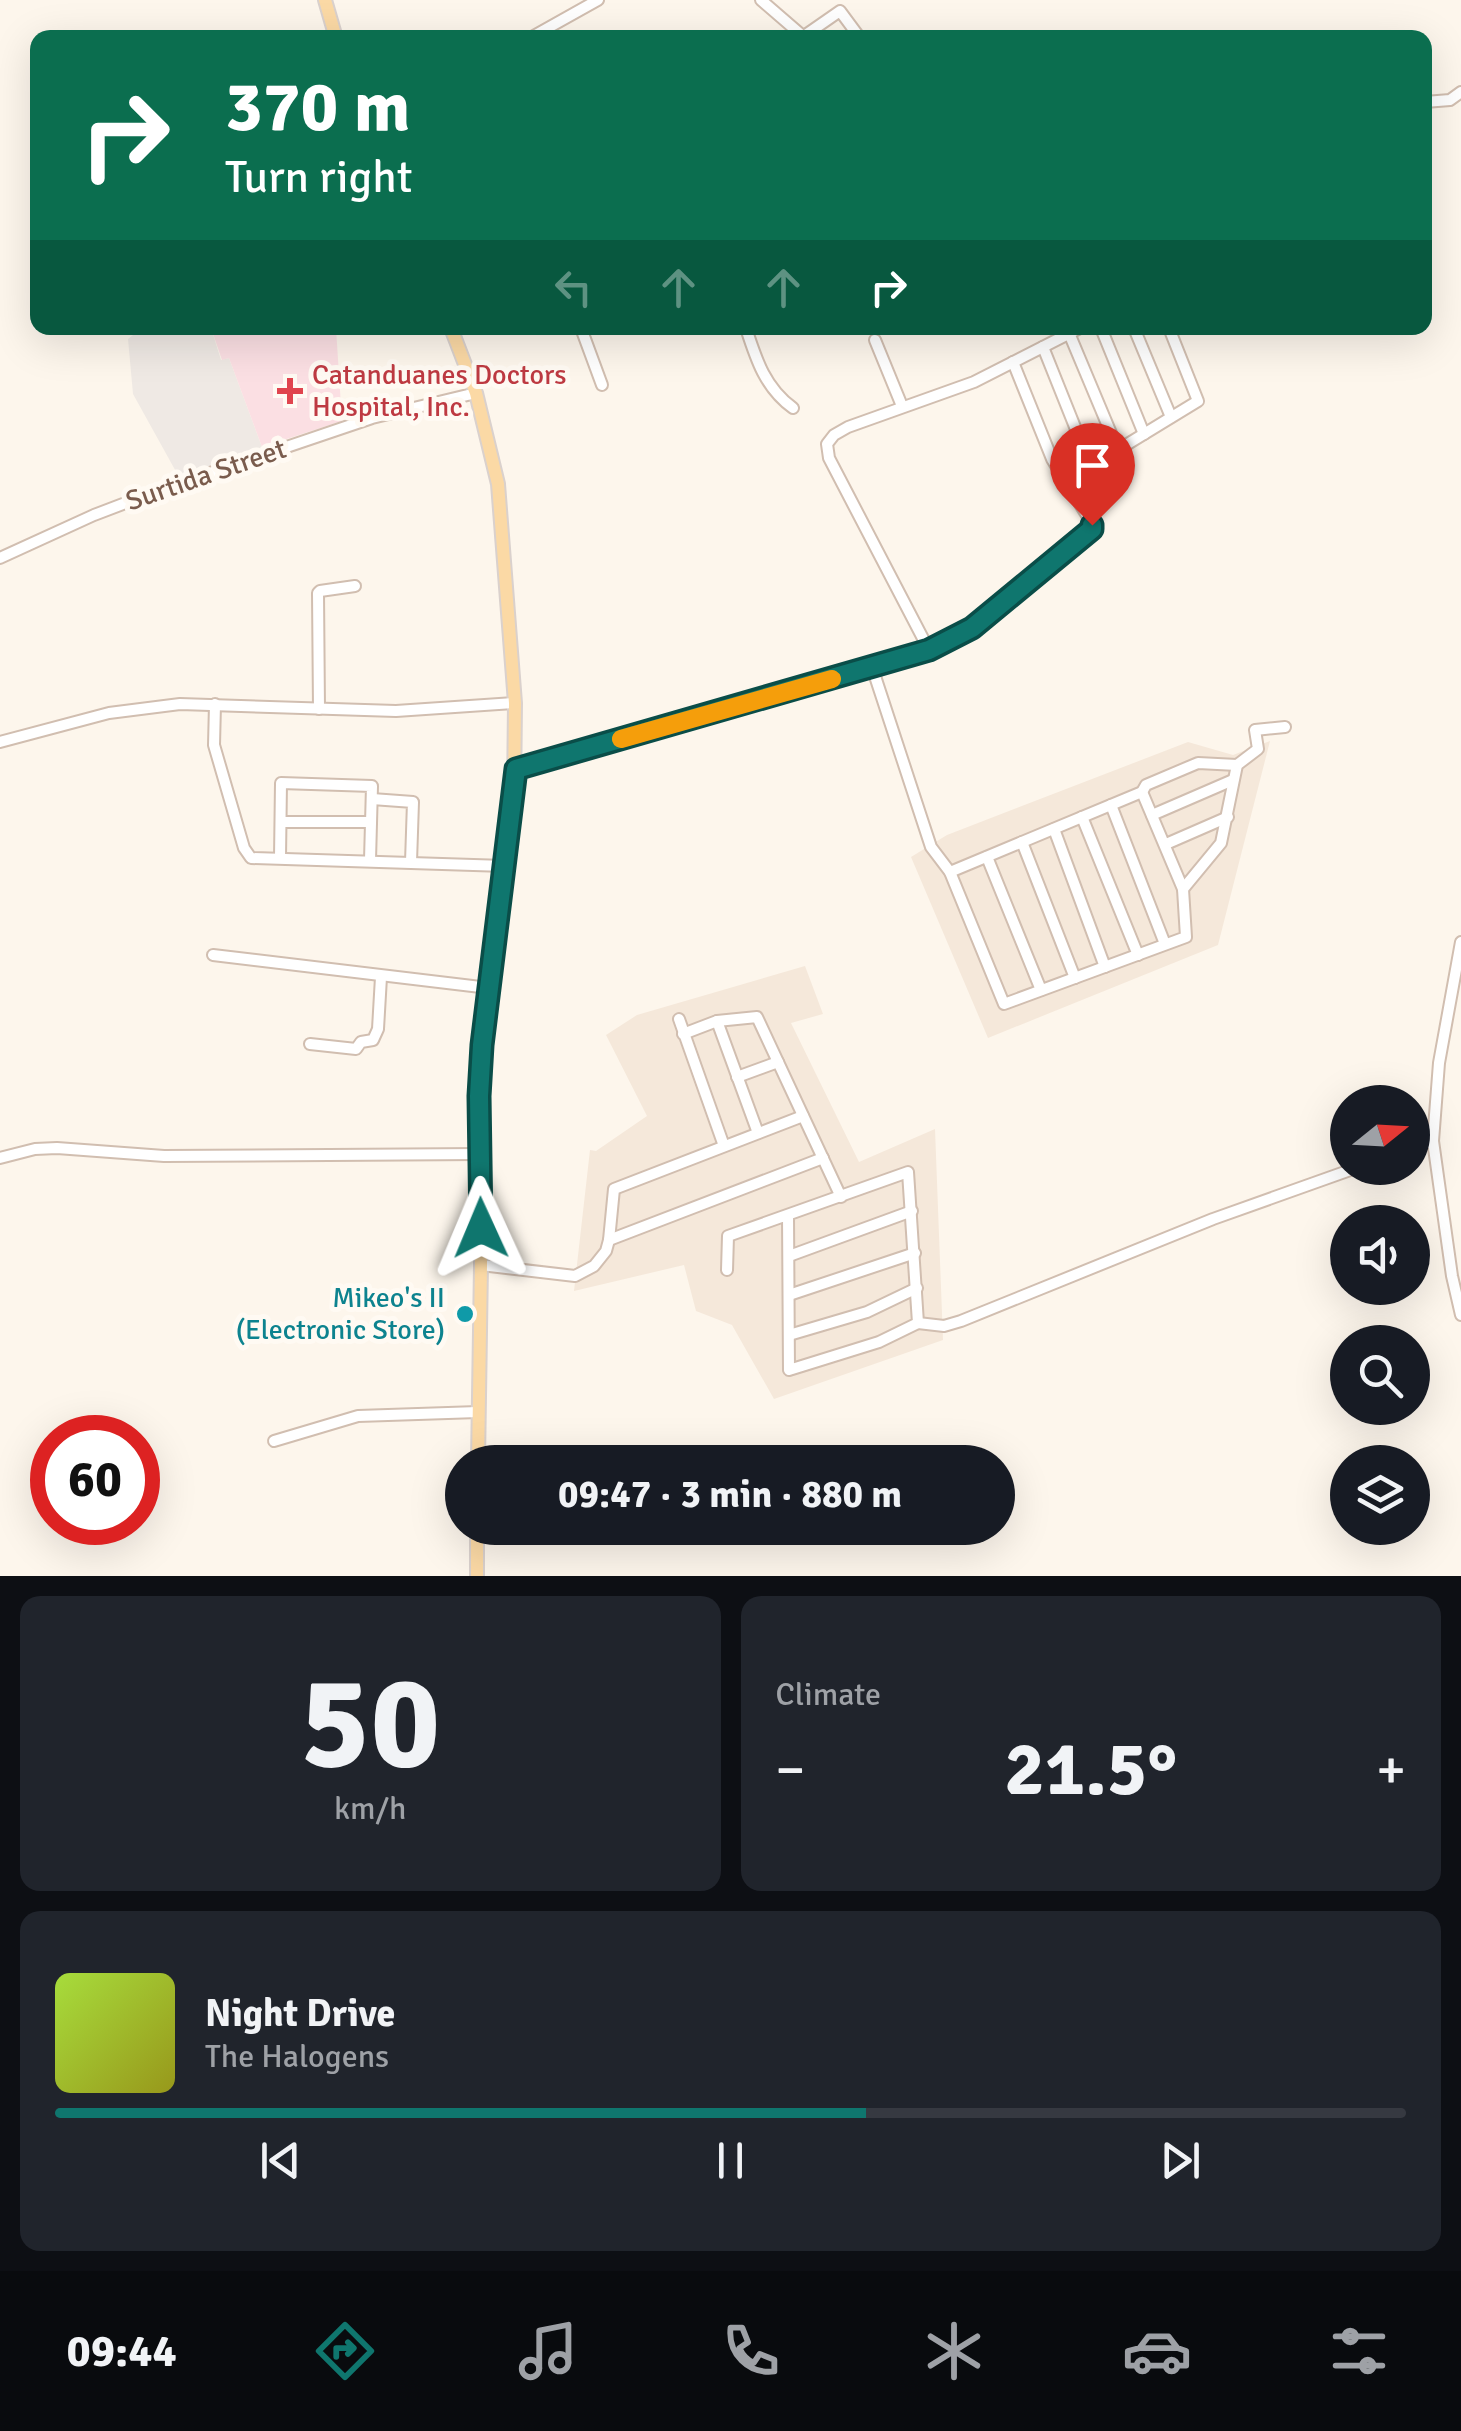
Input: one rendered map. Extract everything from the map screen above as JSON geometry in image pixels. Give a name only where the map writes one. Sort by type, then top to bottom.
[{"type":"main road","points":[[326,0],[334,30]]},
{"type":"main road","points":[[454,335],[476,393],[498,484],[516,703],[516,769],[482,1045],[478,1445]]},
{"type":"main road","points":[[477,1545],[477,1576]]},
{"type":"street","points":[[544,30],[598,0]]},
{"type":"street","points":[[762,0],[796,30]]},
{"type":"street","points":[[814,30],[840,11],[854,30]]},
{"type":"street","points":[[1432,101],[1450,100],[1461,92]]},
{"type":"street","points":[[584,335],[602,385]]},
{"type":"street","points":[[749,335],[768,383],[793,408]]},
{"type":"street","points":[[929,650],[829,458],[827,444],[848,427],[974,382],[1066,335]]},
{"type":"street","points":[[1077,335],[1118,450]]},
{"type":"street","points":[[1103,335],[1144,434]]},
{"type":"street","points":[[1137,335],[1171,417]]},
{"type":"street","points":[[1063,478],[1088,462],[1103,460],[1198,401],[1171,335]]},
{"type":"street","points":[[875,340],[902,406]]},
{"type":"street","points":[[1043,347],[1088,462]]},
{"type":"street","points":[[516,769],[929,650],[972,628],[1092,529],[1091,520],[1063,478],[1013,362]]},
{"type":"street","name":"Surtida Street","points":[[0,558],[94,514],[157,490],[372,418],[476,393]]},
{"type":"street","points":[[319,709],[318,594],[320,590],[355,586]]},
{"type":"street","points":[[872,667],[931,847],[950,872],[1004,1004],[1186,937],[1183,889],[1142,792]]},
{"type":"street","points":[[0,742],[122,711],[180,704],[396,712],[516,703]]},
{"type":"street","points":[[215,704],[214,745],[244,848],[251,858],[505,866]]},
{"type":"street","points":[[1183,889],[1221,843],[1238,765],[1258,749],[1255,730],[1285,727]]},
{"type":"street","points":[[950,872],[1142,792],[1146,785],[1198,763],[1238,765]]},
{"type":"street","points":[[1152,815],[1233,780]]},
{"type":"street","points":[[280,857],[282,783],[372,786],[370,860]]},
{"type":"street","points":[[372,799],[413,802],[412,862]]},
{"type":"street","points":[[1111,804],[1166,944]]},
{"type":"street","points":[[1082,817],[1138,954]]},
{"type":"street","points":[[1166,844],[1228,817]]},
{"type":"street","points":[[281,822],[371,822]]},
{"type":"street","points":[[1054,829],[1105,967]]},
{"type":"street","points":[[1022,842],[1075,978]]},
{"type":"street","points":[[987,856],[1041,990]]},
{"type":"street","points":[[1461,942],[1439,1063],[1433,1141],[1461,1315]]},
{"type":"street","points":[[213,955],[490,988]]},
{"type":"street","points":[[310,1044],[356,1049],[361,1042],[373,1040],[378,1030],[381,977]]},
{"type":"street","points":[[683,1034],[717,1022],[757,1017],[841,1197]]},
{"type":"street","points":[[679,1019],[724,1146]]},
{"type":"street","points":[[717,1022],[758,1133]]},
{"type":"street","points":[[738,1077],[778,1062]]},
{"type":"street","points":[[481,1264],[575,1276],[594,1266],[606,1251],[614,1189],[803,1116]]},
{"type":"street","points":[[0,1158],[42,1148],[164,1156],[480,1154]]},
{"type":"street","points":[[610,1240],[822,1158]]},
{"type":"street","points":[[727,1270],[728,1236],[908,1172],[918,1323]]},
{"type":"street","points":[[788,1216],[790,1370],[879,1342],[918,1323],[944,1326],[961,1320],[1213,1218],[1330,1177]]},
{"type":"street","points":[[789,1256],[912,1211]]},
{"type":"street","points":[[789,1295],[916,1253]]},
{"type":"street","points":[[789,1335],[866,1312],[917,1288]]},
{"type":"street","points":[[274,1441],[358,1416],[478,1412]]},
{"type":"shaded area","points":[[133,335],[213,335],[221,360],[229,358],[262,447],[179,477],[133,394],[128,339]]},
{"type":"shaded area","name":"Catanduanes Doctors Hospital, Inc.","points":[[213,335],[336,335],[342,421],[262,447],[229,358],[222,360]]},
{"type":"shaded area","points":[[1270,741],[1218,945],[988,1038],[911,857],[947,835],[1188,742],[1233,755]]},
{"type":"shaded area","points":[[805,966],[823,1014],[791,1023],[859,1162],[935,1129],[943,1340],[774,1399],[732,1325],[696,1311],[684,1265],[574,1291],[590,1150],[596,1151],[647,1116],[606,1035],[637,1015]]},
{"type":"slow traffic","points":[[621,739],[832,679]]},
{"type":"place","name":"Catanduanes Doctors Hospital, Inc.","points":[[290,391]]},
{"type":"place","name":"Mikeo's II (Electronic Store)","points":[[465,1314]]},
{"type":"route","points":[[481,1228],[482,1045],[516,769],[929,650],[972,628],[1092,529],[1092,525]]}]
